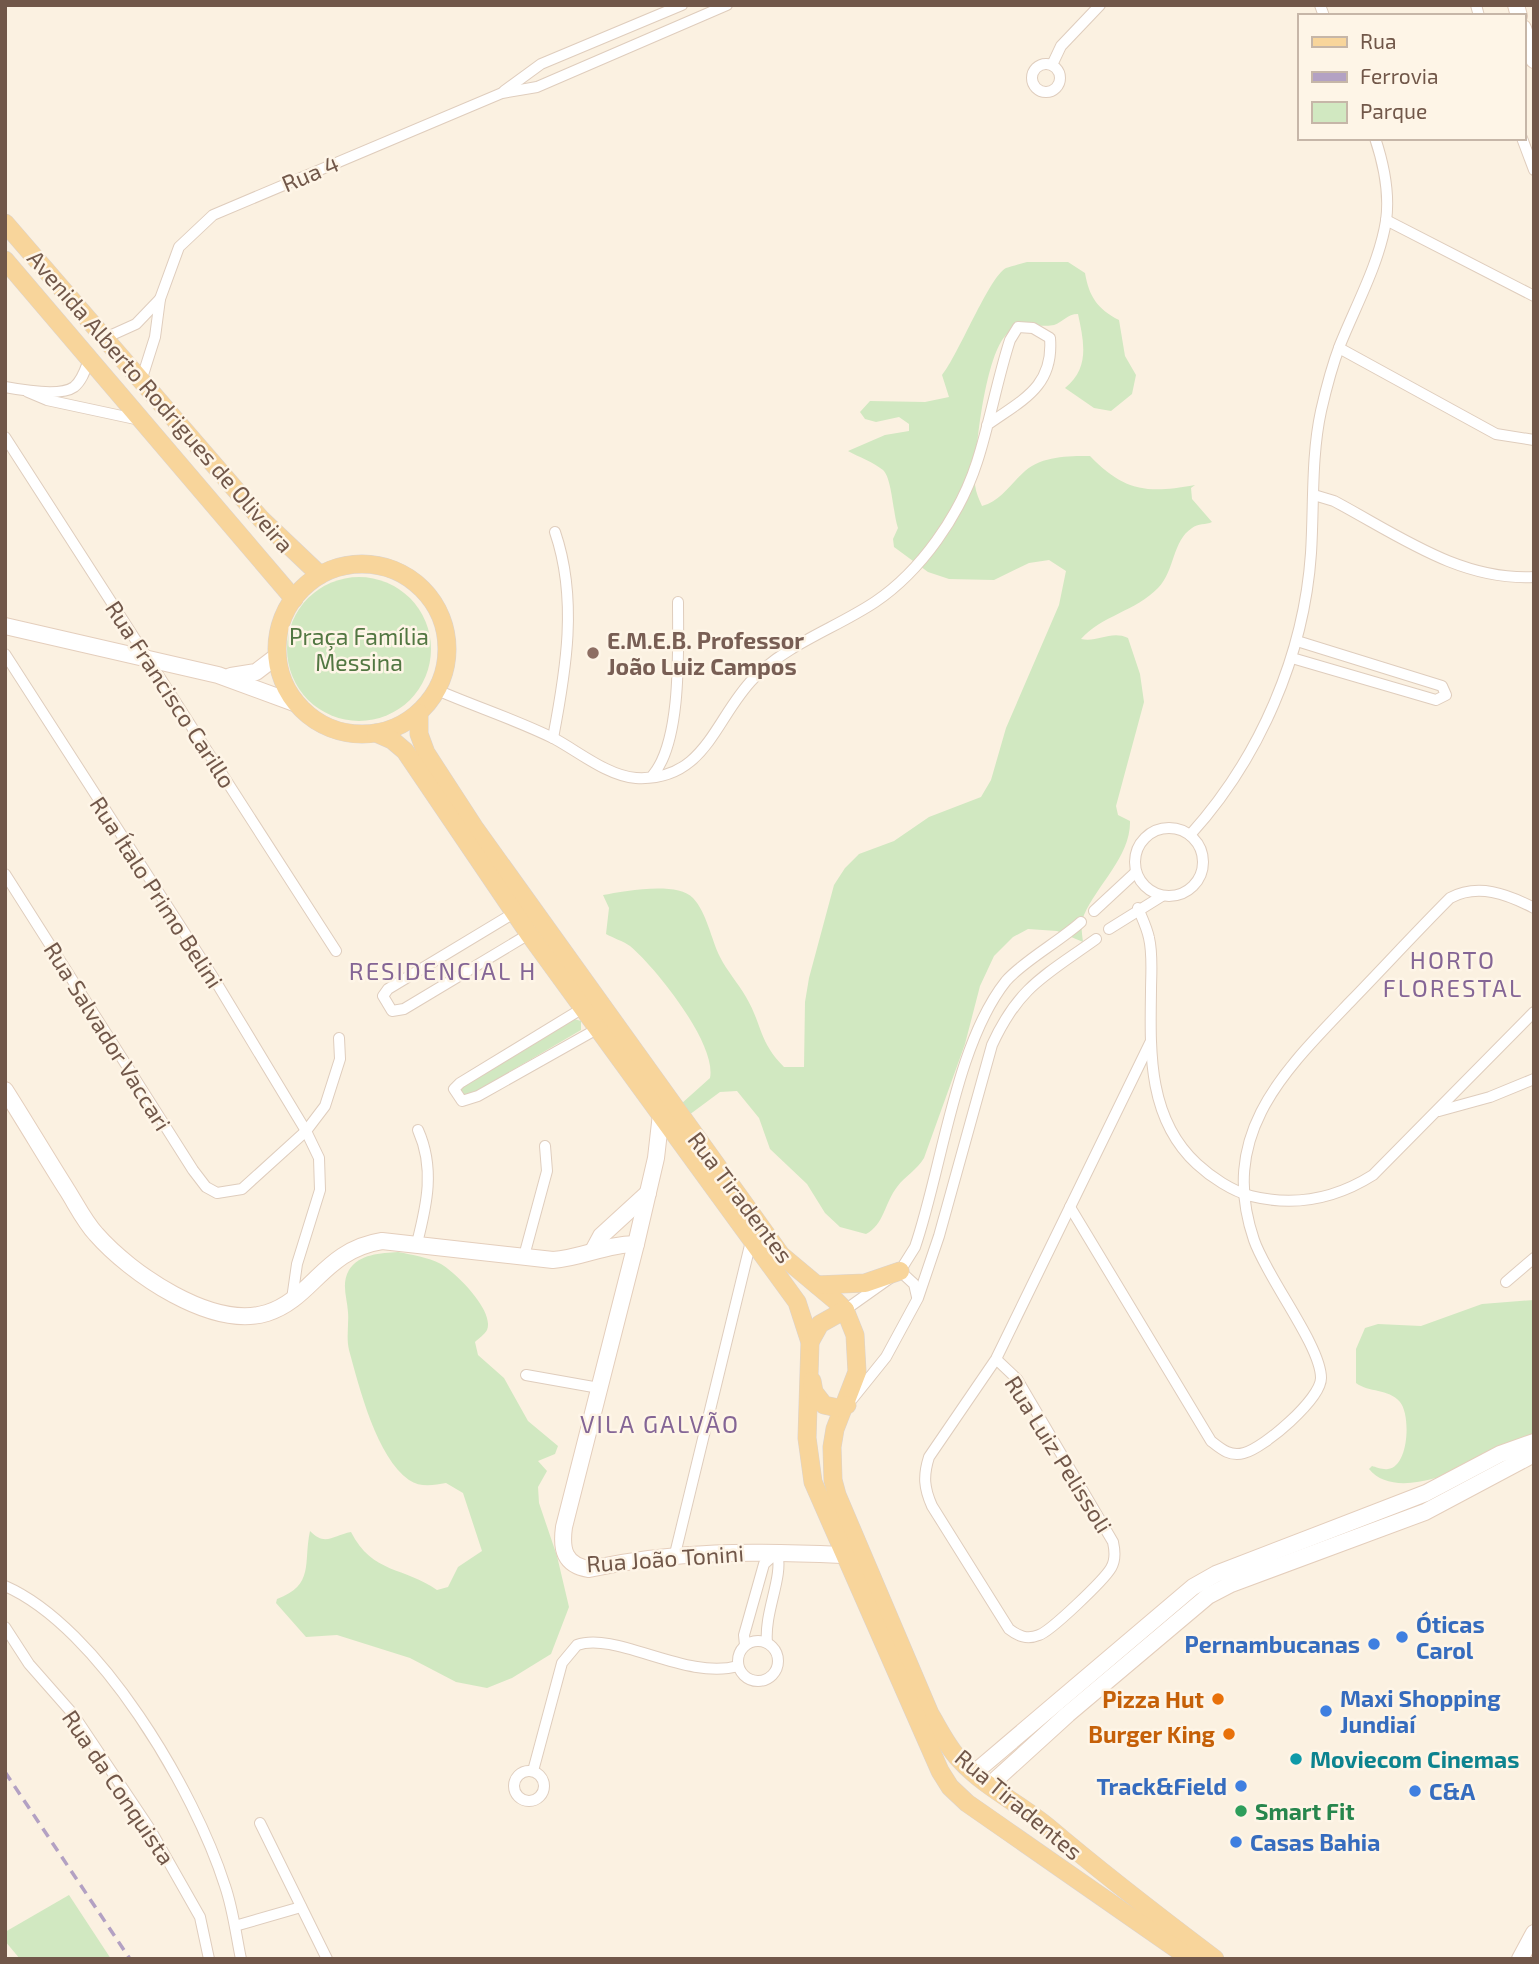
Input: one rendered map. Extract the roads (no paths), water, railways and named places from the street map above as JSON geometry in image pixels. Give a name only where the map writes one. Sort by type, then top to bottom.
[{"type":"main road","name":"Avenida Alberto Rodrigues de Oliveira","points":[[5,223],[142,378],[261,519],[320,575]]},
{"type":"main road","name":"Avenida Alberto Rodrigues de Oliveira","points":[[8,266],[146,421],[294,598]]},
{"type":"main road","points":[[373,565],[400,573],[422,589],[438,611],[447,637],[446,664],[437,690],[419,713],[399,726],[376,733],[354,734],[332,729],[313,719],[297,704],[283,682],[277,656],[281,626],[294,598],[320,575],[346,566],[373,565]]},
{"type":"main road","name":"Rua Tiradentes","points":[[419,713],[419,734],[426,753],[474,827],[781,1255],[845,1310],[855,1335],[858,1357],[857,1372],[847,1405],[835,1429],[832,1447],[837,1496],[930,1714],[947,1744],[971,1777],[1045,1824],[1093,1865],[1215,1959]]},
{"type":"main road","name":"Rua Tiradentes","points":[[376,733],[392,740],[405,751],[528,934],[797,1302],[810,1342],[809,1464],[820,1504],[940,1771],[950,1787],[967,1803],[1191,1959]]},
{"type":"main road","points":[[817,1285],[865,1283],[900,1271]]},
{"type":"main road","points":[[810,1342],[820,1324],[845,1310]]},
{"type":"main road","points":[[811,1374],[814,1392],[824,1405],[838,1408],[847,1405]]},
{"type":"main road","points":[[940,1771],[971,1777],[967,1803]]},
{"type":"main road","points":[[1001,1827],[999,1812],[1009,1806],[1045,1824]]},
{"type":"street","name":"Rua 4","points":[[502,93],[528,70],[681,5]]},
{"type":"street","name":"Rua 4","points":[[142,378],[155,337],[160,299],[179,247],[213,215],[502,93],[537,87],[577,71],[727,5]]},
{"type":"street","points":[[1052,65],[1061,46],[1100,5]]},
{"type":"street","points":[[1525,34],[1534,60]]},
{"type":"street","points":[[610,35],[618,53]]},
{"type":"street","points":[[570,52],[577,71]]},
{"type":"street","points":[[1190,835],[1217,805],[1244,762],[1292,658],[1297,641],[1311,555],[1321,414],[1339,348],[1379,250],[1386,220],[1387,186],[1376,140]]},
{"type":"street","points":[[1523,140],[1534,170]]},
{"type":"street","points":[[1386,220],[1534,296]]},
{"type":"street","name":"Rua 4","points":[[105,338],[136,324],[160,299]]},
{"type":"street","points":[[437,690],[553,738],[628,776],[669,774],[690,763],[752,680],[770,663],[878,600],[912,571],[954,511],[976,466],[1003,363],[1018,327],[1042,332],[1050,338],[1051,351],[1045,378],[987,425]]},
{"type":"street","points":[[1339,348],[1496,435],[1534,440]]},
{"type":"street","points":[[5,387],[28,391],[66,391],[74,387],[90,357]]},
{"type":"street","points":[[28,391],[47,400],[146,421]]},
{"type":"street","name":"Rua Francisco Carillo","points":[[5,437],[336,951]]},
{"type":"street","points":[[1314,495],[1335,501],[1450,563],[1505,579],[1534,577]]},
{"type":"street","points":[[553,738],[564,679],[568,625],[567,583],[555,532]]},
{"type":"street","points":[[653,775],[664,762],[677,684],[678,602]]},
{"type":"street","points":[[5,626],[218,675],[297,704]]},
{"type":"street","points":[[1292,658],[1436,700],[1446,695],[1442,686],[1297,641]]},
{"type":"street","name":"Rua Ítalo Primo Belini","points":[[5,654],[213,977],[306,1131],[319,1158],[320,1190],[297,1264],[292,1299]]},
{"type":"street","points":[[218,675],[247,676],[277,656]]},
{"type":"street","points":[[1109,929],[1138,908],[1162,897],[1177,896],[1191,889],[1201,877],[1204,862],[1200,847],[1190,835],[1170,828],[1149,834],[1136,851],[1136,872],[1141,883],[1162,897]]},
{"type":"street","points":[[1094,911],[1136,872]]},
{"type":"street","name":"Rua Salvador Vaccari","points":[[5,874],[192,1170],[206,1187],[217,1193],[242,1189],[306,1131]]},
{"type":"street","points":[[1070,1207],[1212,1441],[1221,1450],[1244,1454],[1298,1414],[1315,1395],[1321,1377],[1315,1353],[1263,1261],[1242,1193],[1253,1131],[1262,1107],[1278,1081],[1450,898],[1472,890],[1489,891],[1534,908]]},
{"type":"street","points":[[1138,908],[1149,938],[1150,1043],[1158,1102],[1164,1121],[1179,1148],[1206,1172],[1242,1193],[1292,1202],[1320,1198],[1350,1189],[1373,1175],[1534,1012]]},
{"type":"street","points":[[514,913],[388,989],[383,996],[388,1006],[392,1011],[404,1009],[528,934]]},
{"type":"street","points":[[845,1310],[900,1271],[915,1247],[972,1043],[986,1010],[1007,979],[1081,922]]},
{"type":"street","points":[[847,1405],[886,1357],[918,1298],[939,1236],[992,1045],[1005,1017],[1025,989],[1096,939]]},
{"type":"street","points":[[583,1008],[460,1083],[454,1089],[457,1097],[462,1101],[478,1096],[597,1029]]},
{"type":"street","points":[[306,1131],[325,1106],[340,1059],[339,1038]]},
{"type":"street","name":"Rua Luiz Pelissoli","points":[[996,1359],[1017,1379],[1113,1542],[1115,1553],[1111,1570],[1062,1617],[1040,1635],[1028,1638],[1017,1636],[1009,1629],[925,1489],[925,1473],[929,1457],[996,1359],[1150,1043]]},
{"type":"street","points":[[1436,1112],[1490,1097],[1534,1079]]},
{"type":"street","points":[[5,1090],[94,1232],[118,1257],[169,1290],[208,1310],[230,1315],[269,1313],[292,1299],[335,1260],[363,1244],[382,1241],[570,1259],[594,1249],[636,1244]]},
{"type":"street","name":"Rua João Tonini","points":[[661,1114],[648,1193],[564,1527],[562,1545],[565,1555],[578,1567],[589,1569],[676,1553],[777,1552],[842,1555]]},
{"type":"street","points":[[416,1243],[426,1209],[429,1175],[429,1153],[418,1130]]},
{"type":"street","points":[[524,1256],[547,1171],[545,1146]]},
{"type":"street","points":[[656,1157],[667,1150],[684,1146]]},
{"type":"street","points":[[594,1249],[601,1236],[648,1193]]},
{"type":"street","points":[[676,1553],[752,1237]]},
{"type":"street","points":[[1506,1282],[1534,1258]]},
{"type":"street","points":[[900,1271],[914,1284],[918,1298]]},
{"type":"street","points":[[526,1375],[599,1388]]},
{"type":"street","points":[[971,1777],[1193,1587],[1237,1564],[1426,1493],[1500,1454],[1534,1442]]},
{"type":"street","points":[[989,1786],[1078,1705],[1208,1596],[1241,1580],[1425,1513],[1534,1454]]},
{"type":"street","points":[[1461,1474],[1476,1474],[1502,1465],[1508,1468]]},
{"type":"street","points":[[1344,1524],[1361,1524],[1376,1532]]},
{"type":"street","points":[[745,1645],[744,1635],[764,1564],[777,1552],[781,1564],[766,1613],[767,1643],[777,1656],[777,1667],[771,1677],[754,1681],[744,1676],[738,1666],[738,1655],[745,1645],[755,1641],[767,1643]]},
{"type":"street","points":[[1208,1596],[1223,1574],[1237,1564]]},
{"type":"street","points":[[5,1586],[31,1600],[63,1627],[96,1660],[135,1712],[196,1812],[226,1888],[240,1959]]},
{"type":"street","name":"Rua da Conquista","points":[[5,1627],[29,1664],[73,1714],[150,1829],[200,1917],[209,1959]]},
{"type":"street","points":[[533,1771],[562,1663],[577,1646],[596,1643],[708,1670],[738,1666]]},
{"type":"street","points":[[260,1823],[327,1959]]},
{"type":"street","points":[[235,1926],[301,1907]]},
{"type":"street","points":[[1520,1959],[1534,1933]]},
{"type":"railway","points":[[5,1772],[130,1959]]},
{"type":"place","name":"E.M.E.B. Professor João Luiz Campos","points":[[593,653]]},
{"type":"place","name":"Óticas Carol","points":[[1402,1637]]},
{"type":"place","name":"Pernambucanas","points":[[1374,1644]]},
{"type":"place","name":"Pizza Hut","points":[[1218,1699]]},
{"type":"place","name":"Maxi Shopping Jundiaí","points":[[1326,1711]]},
{"type":"place","name":"Burger King","points":[[1229,1734]]},
{"type":"place","name":"Moviecom Cinemas","points":[[1296,1759]]},
{"type":"place","name":"Track&Field","points":[[1241,1786]]},
{"type":"place","name":"C&A","points":[[1415,1791]]},
{"type":"place","name":"Smart Fit","points":[[1241,1811]]},
{"type":"place","name":"Casas Bahia","points":[[1236,1842]]},
{"type":"district","name":"RESIDENCIAL H","points":[[443,970]]},
{"type":"district","name":"HORTO FLORESTAL","points":[[1453,973]]},
{"type":"district","name":"VILA GALVÃO","points":[[660,1423]]},
{"type":"park label","name":"Praça Família Messina","points":[[359,649]]}]
